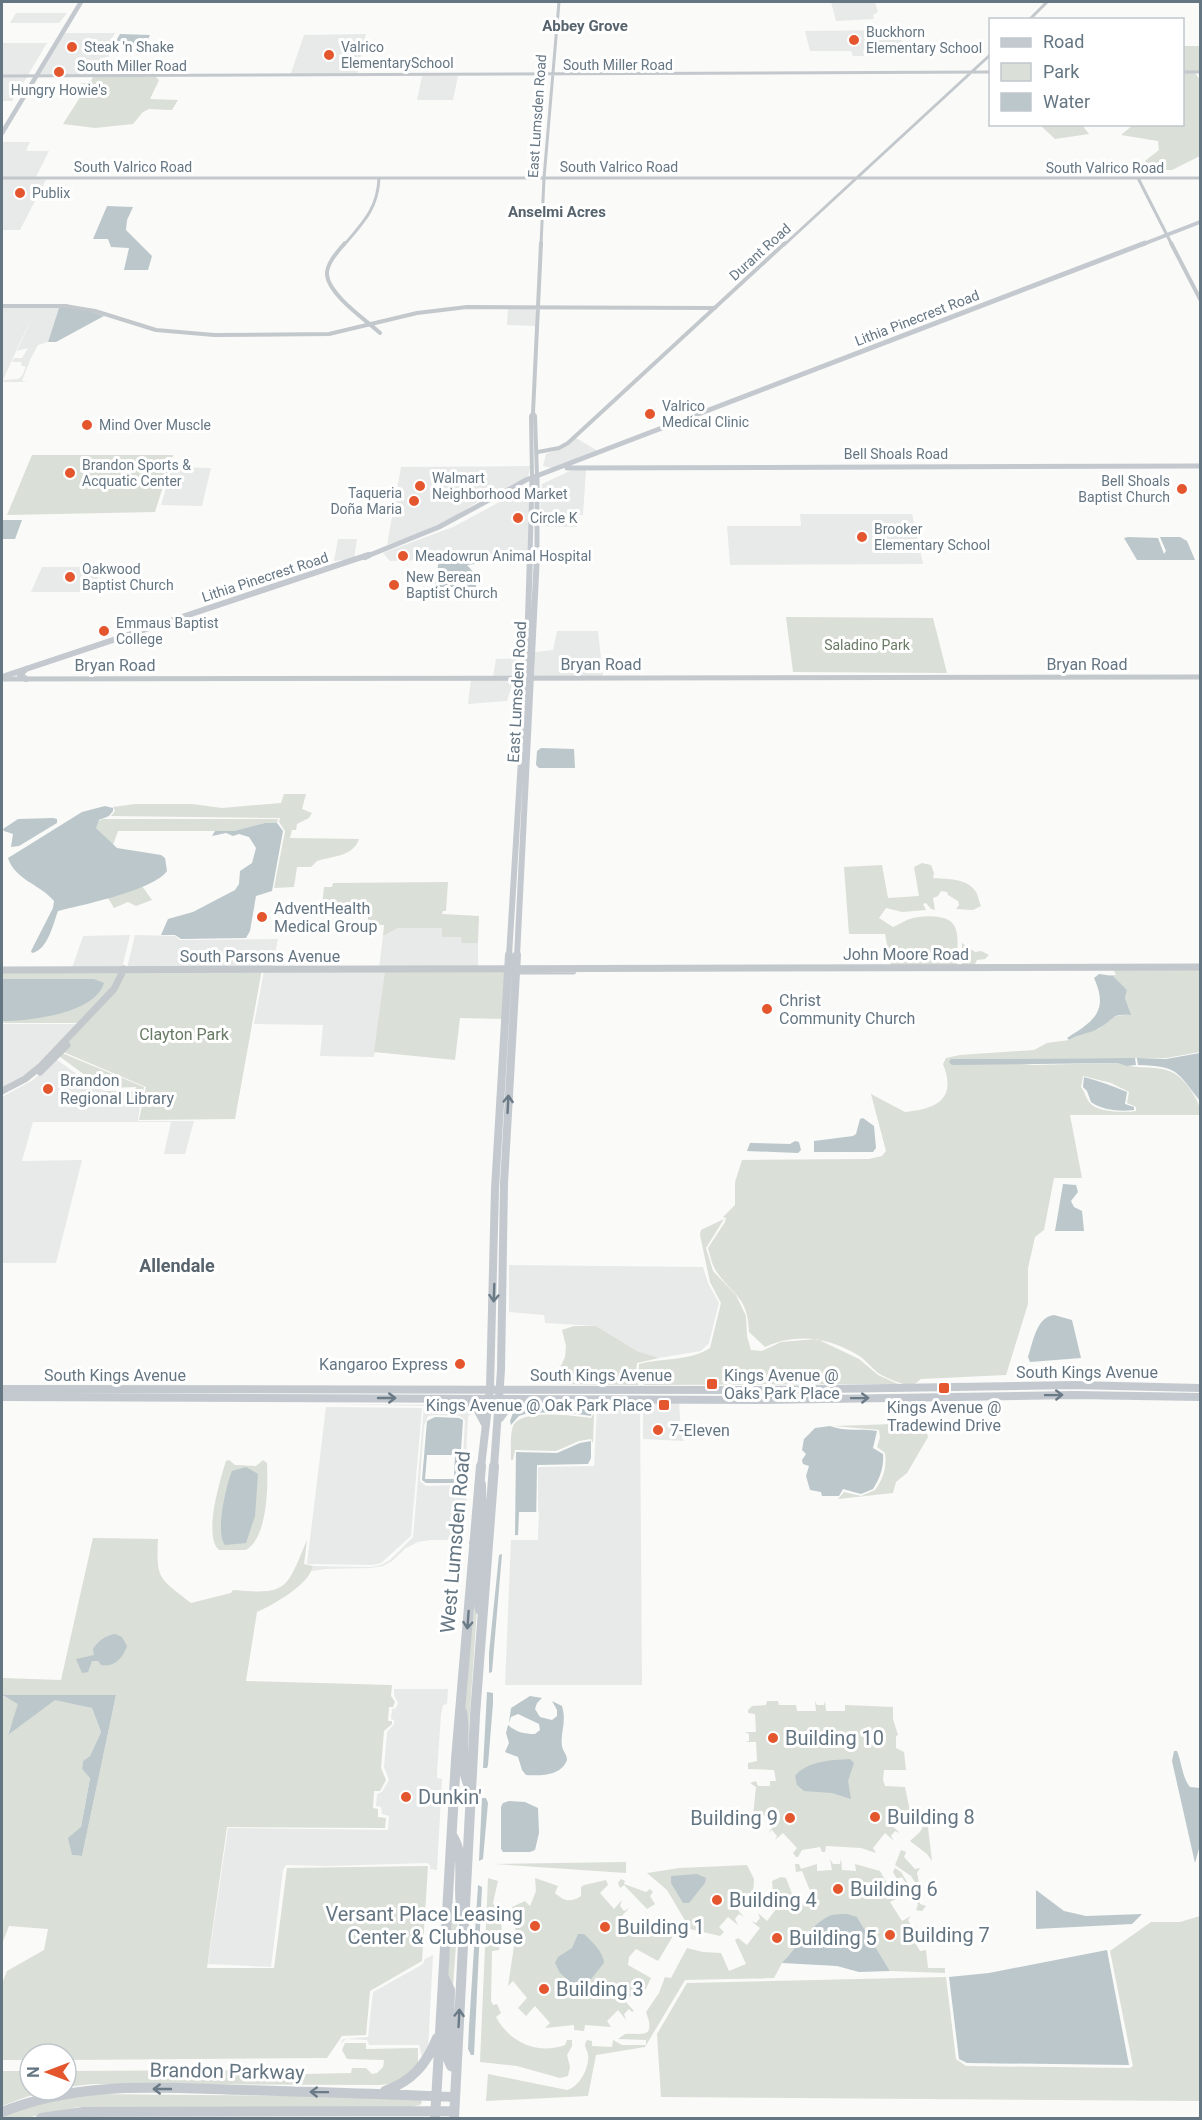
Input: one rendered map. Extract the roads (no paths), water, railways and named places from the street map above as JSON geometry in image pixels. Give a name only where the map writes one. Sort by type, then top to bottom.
[{"type":"highway","points":[[2,123],[76,2]]},
{"type":"highway","points":[[2,133],[81,2]]},
{"type":"highway","points":[[60,37],[57,36],[62,24]]},
{"type":"highway","points":[[51,52],[50,48],[56,39],[54,38]]},
{"type":"highway","points":[[14,103],[20,103]]},
{"type":"main road","name":"Lithia Pinecrest Road","points":[[404,543],[452,521],[496,495],[1200,222]]},
{"type":"main road","name":"Lithia Pinecrest Road","points":[[2,678],[404,543],[463,519],[551,471],[643,437]]},
{"type":"main road","points":[[580,462],[592,467]]},
{"type":"main road","name":"Bell Shoals Road","points":[[566,468],[1200,466]]},
{"type":"main road","points":[[537,469],[551,471]]},
{"type":"main road","name":"East Lumsden Road","points":[[529,678],[531,577],[529,517],[531,491],[535,480]]},
{"type":"main road","name":"East Lumsden Road","points":[[515,970],[536,534],[535,480]]},
{"type":"main road","points":[[504,496],[524,488],[531,491]]},
{"type":"main road","points":[[529,517],[532,517],[532,529],[536,534]]},
{"type":"main road","points":[[26,679],[20,675],[27,668]]},
{"type":"main road","name":"West Lumsden Road","points":[[454,2115],[471,1788],[500,1394],[504,1318],[504,1183],[515,970]]},
{"type":"main road","name":"West Lumsden Road","points":[[436,2115],[461,1708],[489,1394],[494,1292],[495,1189],[515,970]]},
{"type":"main road","name":"South Kings Avenue","points":[[2,1389],[500,1394],[1074,1385],[1200,1388]]},
{"type":"main road","name":"South Kings Avenue","points":[[2,1397],[419,1398],[489,1394]]},
{"type":"main road","name":"South Kings Avenue","points":[[500,1394],[522,1399],[760,1400],[1075,1395],[1200,1396]]},
{"type":"main road","points":[[419,1398],[427,1402],[470,1404],[481,1414],[486,1428]]},
{"type":"main road","points":[[498,1422],[509,1406],[522,1399]]},
{"type":"main road","points":[[480,1476],[484,1492],[481,1533],[483,1540],[488,1544]]},
{"type":"main road","points":[[474,1543],[479,1545],[481,1551],[477,1593],[482,1618]]},
{"type":"main road","points":[[461,1708],[465,1722],[463,1776],[471,1788]]},
{"type":"main road","points":[[452,1835],[459,1846],[458,1895],[464,1916]]},
{"type":"main road","points":[[444,1976],[450,1990],[448,2059],[451,2066],[456,2068]]},
{"type":"main road","points":[[377,2093],[402,2085],[419,2072],[430,2055],[440,2028]]},
{"type":"main road","name":"Brandon Parkway","points":[[2,2112],[44,2096],[87,2089],[377,2093],[455,2097]]},
{"type":"main road","points":[[41,2118],[83,2112],[396,2112],[454,2115]]},
{"type":"main road","points":[[396,2112],[411,2118]]},
{"type":"street","name":"East Lumsden Road","points":[[535,480],[531,416],[533,413],[544,178],[559,2]]},
{"type":"street","points":[[1031,18],[1047,2]]},
{"type":"street","name":"Durant Road","points":[[538,452],[559,448],[568,443],[989,56]]},
{"type":"street","name":"South Miller Road","points":[[2,76],[552,76],[989,72]]},
{"type":"street","points":[[1184,72],[1200,72]]},
{"type":"street","name":"South Valrico Road","points":[[2,178],[1200,178]]},
{"type":"street","points":[[369,324],[333,290],[327,275],[332,260],[366,220],[375,204],[379,178]]},
{"type":"street","points":[[1138,178],[1200,298]]},
{"type":"street","points":[[2,306],[65,306],[92,310],[156,330],[194,335],[313,335],[369,324],[417,311],[487,304],[715,309]]},
{"type":"street","name":"East Lumsden Road","points":[[533,413],[538,452],[535,480]]},
{"type":"street","name":"Bryan Road","points":[[2,678],[1200,677]]},
{"type":"street","name":"John Moore Road","points":[[515,970],[1200,967]]},
{"type":"street","points":[[2,1093],[23,1084],[43,1070],[117,986],[124,969]]},
{"type":"street","name":"South Parsons Avenue","points":[[2,970],[515,970]]},
{"type":"water","points":[[120,34],[150,35],[145,46],[113,46]]},
{"type":"water","points":[[107,206],[133,207],[127,220],[126,230],[152,256],[148,270],[124,270],[129,248],[111,247],[108,239],[93,239]]},
{"type":"water","points":[[59,308],[80,308],[104,316],[56,342],[48,342]]},
{"type":"water","points":[[3,520],[22,520],[15,539],[2,539]]},
{"type":"water","points":[[1160,537],[1180,537],[1187,541],[1195,560],[1137,560],[1124,538],[1158,538],[1164,554],[1166,551]]},
{"type":"water","points":[[439,558],[473,559],[475,564],[467,565],[476,575],[476,587],[435,587]]},
{"type":"water","points":[[541,748],[574,749],[575,768],[539,768],[536,765],[537,751]]},
{"type":"water","points":[[105,806],[113,808],[113,811],[109,816],[99,820],[96,828],[117,848],[161,855],[165,858],[167,871],[160,878],[133,890],[58,911],[46,942],[38,951],[32,953],[53,908],[54,901],[16,872],[8,858],[82,812]]},
{"type":"water","points":[[18,819],[57,819],[57,823],[19,846],[11,847],[13,834],[3,829]]},
{"type":"water","points":[[265,823],[277,823],[283,831],[272,891],[256,896],[250,931],[246,938],[181,939],[175,935],[161,935],[168,919],[193,912],[235,890],[239,884],[240,871],[252,863],[256,848],[249,837],[226,833],[212,836],[215,831],[234,831]]},
{"type":"water","points":[[1099,974],[1113,976],[1127,990],[1125,998],[1131,1015],[1116,1016],[1097,1029],[1069,1040],[1067,1038],[1085,1026],[1096,1014],[1100,999],[1094,978]]},
{"type":"water","points":[[2,979],[94,979],[104,983],[98,994],[75,1009],[44,1017],[2,1021]]},
{"type":"water","points":[[1200,1053],[1200,1101],[1176,1072],[1162,1067],[1138,1065],[1137,1058],[1166,1059]]},
{"type":"water","points":[[1135,1058],[1136,1065],[1127,1066],[1117,1063],[952,1065],[949,1062],[951,1059]]},
{"type":"water","points":[[1084,1077],[1127,1092],[1125,1104],[1134,1107],[1134,1110],[1111,1110],[1091,1102],[1083,1087]]},
{"type":"water","points":[[863,1118],[874,1126],[876,1148],[873,1152],[814,1152],[814,1141],[856,1134],[860,1119]]},
{"type":"water","points":[[795,1141],[799,1142],[801,1150],[798,1153],[747,1151],[750,1143],[790,1144]]},
{"type":"water","points":[[1063,1184],[1076,1185],[1078,1192],[1071,1201],[1074,1207],[1082,1211],[1084,1231],[1055,1231]]},
{"type":"water","points":[[1054,1315],[1072,1320],[1081,1358],[1030,1362],[1028,1357],[1039,1325],[1043,1320]]},
{"type":"water","points":[[525,1407],[592,1408],[591,1416],[564,1412],[528,1413],[519,1416],[511,1425],[514,1410]]},
{"type":"water","points":[[435,1417],[463,1420],[459,1479],[456,1483],[426,1483],[422,1480],[427,1421]],"holes":[[[427,1455],[455,1455],[454,1479],[425,1479]]]},
{"type":"water","points":[[830,1426],[841,1429],[877,1431],[873,1448],[883,1454],[883,1463],[880,1477],[873,1489],[861,1494],[843,1489],[839,1496],[822,1496],[821,1492],[810,1490],[806,1476],[809,1466],[803,1464],[802,1460],[806,1454],[802,1450],[804,1439],[815,1428]]},
{"type":"water","points":[[591,1441],[591,1458],[588,1464],[537,1465],[536,1529],[530,1536],[515,1535],[516,1452],[557,1453]]},
{"type":"water","points":[[246,1467],[258,1474],[255,1516],[246,1543],[225,1545],[222,1539],[221,1520],[227,1487],[232,1471]]},
{"type":"water","points":[[502,1554],[492,1672],[489,1673],[499,1555]]},
{"type":"water","points":[[115,1634],[122,1637],[127,1646],[123,1655],[110,1665],[101,1665],[98,1661],[92,1661],[88,1672],[82,1673],[76,1659],[94,1655],[93,1649],[98,1643],[105,1637]]},
{"type":"water","points":[[487,1692],[493,1693],[493,1703],[488,1765],[487,1768],[483,1768]]},
{"type":"water","points":[[2,1695],[116,1695],[82,1856],[72,1855],[68,1838],[81,1827],[90,1778],[82,1769],[83,1761],[90,1756],[101,1732],[92,1708],[55,1700],[8,1735],[18,1704]]},
{"type":"water","points":[[530,1696],[542,1698],[535,1709],[540,1717],[552,1720],[557,1716],[557,1710],[552,1701],[562,1706],[564,1717],[562,1746],[567,1760],[560,1769],[550,1774],[526,1775],[518,1757],[505,1752],[509,1743],[506,1733],[508,1725],[527,1734],[535,1734],[540,1730],[539,1724],[518,1714],[511,1717],[509,1723],[511,1708]]},
{"type":"water","points":[[1174,1751],[1177,1751],[1185,1779],[1190,1787],[1200,1788],[1200,1845],[1195,1863],[1172,1761]]},
{"type":"water","points":[[850,1759],[854,1763],[848,1781],[851,1799],[832,1793],[804,1791],[797,1785],[795,1776],[806,1767],[820,1762]]},
{"type":"water","points":[[482,1798],[486,1798],[488,1803],[483,1859],[479,1861]]},
{"type":"water","points":[[525,1802],[538,1808],[539,1833],[535,1850],[503,1852],[501,1849],[501,1807],[503,1803]]},
{"type":"water","points":[[697,1874],[706,1878],[705,1883],[689,1903],[683,1903],[671,1883],[671,1876]]},
{"type":"water","points":[[478,1885],[482,1887],[474,2055],[471,2055],[468,2049]]},
{"type":"water","points":[[1036,1890],[1064,1911],[1086,1916],[1142,1914],[1132,1924],[1036,1929]]},
{"type":"water","points":[[847,1914],[857,1917],[890,1971],[859,1972],[837,1966],[782,1963],[805,1936],[825,1918]]},
{"type":"water","points":[[578,1934],[584,1934],[594,1944],[602,1955],[604,1963],[587,1984],[577,1988],[560,1973],[555,1963],[558,1957],[572,1948]]},
{"type":"water","points":[[1107,1950],[1129,2065],[967,2063],[959,2059],[949,1977],[989,1973]]},
{"type":"place","name":"Buckhorn Elementary School","points":[[854,40]]},
{"type":"place","name":"Steak 'n Shake","points":[[72,47]]},
{"type":"place","name":"Valrico ElementarySchool","points":[[329,55]]},
{"type":"place","name":"Hungry Howie's","points":[[59,72]]},
{"type":"place","name":"Publix","points":[[20,193]]},
{"type":"place","name":"Valrico Medical Clinic","points":[[650,414]]},
{"type":"place","name":"Mind Over Muscle","points":[[87,425]]},
{"type":"place","name":"Brandon Sports & Acquatic Center","points":[[70,473]]},
{"type":"place","name":"Walmart Neighborhood Market","points":[[420,486]]},
{"type":"place","name":"Bell Shoals Baptist Church","points":[[1182,489]]},
{"type":"place","name":"Taqueria Doña Maria","points":[[414,501]]},
{"type":"place","name":"Circle K","points":[[518,518]]},
{"type":"place","name":"Brooker Elementary School","points":[[862,537]]},
{"type":"place","name":"Meadowrun Animal Hospital","points":[[403,556]]},
{"type":"place","name":"Oakwood Baptist Church","points":[[70,577]]},
{"type":"place","name":"New Berean Baptist Church","points":[[394,585]]},
{"type":"place","name":"Emmaus Baptist College","points":[[104,631]]},
{"type":"place","name":"AdventHealth Medical Group","points":[[262,917]]},
{"type":"place","name":"Christ Community Church","points":[[767,1009]]},
{"type":"place","name":"Brandon Regional Library","points":[[48,1089]]},
{"type":"place","name":"Kangaroo Express","points":[[460,1364]]},
{"type":"place","name":"Kings Avenue @ Oaks Park Place","points":[[712,1384]]},
{"type":"place","name":"Kings Avenue @ Tradewind Drive","points":[[944,1388]]},
{"type":"place","name":"Kings Avenue @ Oak Park Place","points":[[664,1405]]},
{"type":"place","name":"7-Eleven","points":[[658,1430]]},
{"type":"place","name":"Building 10","points":[[773,1738]]},
{"type":"place","name":"Dunkin'","points":[[406,1797]]},
{"type":"place","name":"Building 8","points":[[875,1817]]},
{"type":"place","name":"Building 9","points":[[790,1818]]},
{"type":"place","name":"Building 6","points":[[838,1889]]},
{"type":"place","name":"Building 4","points":[[717,1900]]},
{"type":"place","name":"Versant Place Leasing Center & Clubhouse","points":[[535,1926]]},
{"type":"place","name":"Building 1","points":[[605,1927]]},
{"type":"place","name":"Building 7","points":[[890,1935]]},
{"type":"place","name":"Building 5","points":[[777,1938]]},
{"type":"place","name":"Building 3","points":[[544,1989]]},
{"type":"district","name":"Abbey Grove","points":[[585,26]]},
{"type":"district","name":"Anselmi Acres","points":[[557,212]]},
{"type":"district","name":"Allendale","points":[[177,1265]]},
{"type":"park label","name":"Saladino Park","points":[[867,645]]},
{"type":"park label","name":"Clayton Park","points":[[184,1034]]}]
